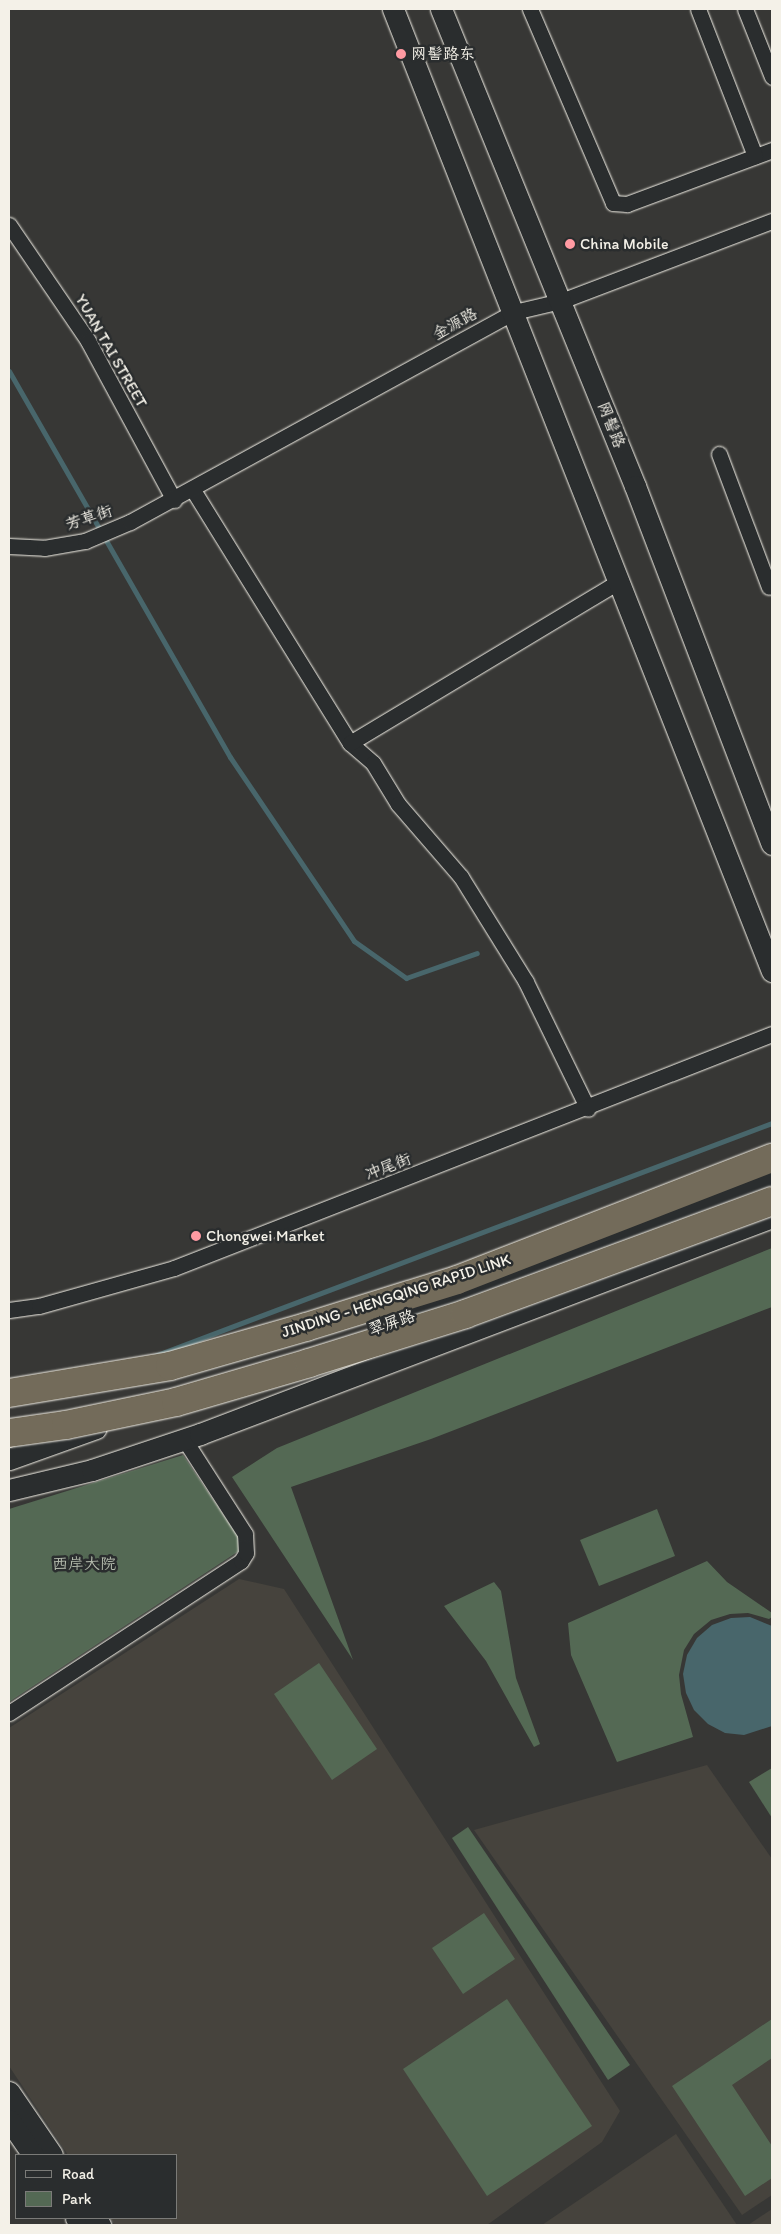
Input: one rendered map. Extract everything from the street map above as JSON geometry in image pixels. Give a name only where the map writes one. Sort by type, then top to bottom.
[{"type":"highway","name":"JINDING - HENGQING RAPID LINK","points":[[9,1393],[170,1366],[306,1327],[456,1280],[772,1158]]},
{"type":"highway","points":[[9,1433],[66,1425],[176,1402],[309,1363],[465,1314],[772,1200]]},
{"type":"main road","points":[[393,9],[620,581],[772,971]]},
{"type":"main road","name":"网髻路","points":[[441,9],[561,301],[772,844]]},
{"type":"main road","name":"翠屏路","points":[[9,1460],[201,1388],[459,1300],[772,1181]]},
{"type":"main road","points":[[9,1490],[92,1470],[184,1439],[772,1217]]},
{"type":"main road","points":[[9,2092],[51,2154]]},
{"type":"main road","points":[[9,2120],[32,2154]]},
{"type":"street","points":[[530,9],[613,203],[627,204],[772,150]]},
{"type":"street","points":[[698,9],[755,156]]},
{"type":"street","points":[[745,9],[772,77]]},
{"type":"street","name":"金源路","points":[[174,500],[514,312],[561,301],[772,221]]},
{"type":"street","name":"YUAN TAI STREET","points":[[9,225],[88,341],[174,500]]},
{"type":"street","points":[[719,454],[769,587]]},
{"type":"street","points":[[193,490],[350,743],[372,763],[398,804],[461,877],[526,982],[588,1109]]},
{"type":"street","name":"芳草街","points":[[9,546],[44,548],[90,539],[174,500]]},
{"type":"street","points":[[350,743],[620,581]]},
{"type":"street","name":"冲尾街","points":[[9,1310],[39,1306],[174,1268],[588,1109],[772,1034]]},
{"type":"street","points":[[9,1713],[241,1561],[246,1553],[245,1534],[184,1439]]},
{"type":"shaded area","points":[[239,1579],[284,1589],[620,2111],[602,2142],[487,2225],[115,2225],[111,2219],[178,2219],[178,2154],[67,2154],[9,2066],[9,1728]]},
{"type":"shaded area","points":[[707,1765],[772,1859],[772,2195],[742,2215],[474,1830]]},
{"type":"shaded area","points":[[676,2134],[737,2225],[542,2225]]},
{"type":"shaded area","points":[[772,2209],[772,2225],[748,2225]]},
{"type":"green space","points":[[772,1248],[772,1307],[431,1439],[291,1487],[353,1660],[232,1477],[277,1448]]},
{"type":"green space","name":"西岸大院","points":[[183,1455],[245,1547],[9,1702],[9,1509]]},
{"type":"green space","points":[[657,1509],[675,1556],[599,1586],[580,1540]]},
{"type":"green space","points":[[707,1561],[727,1582],[772,1613],[772,1617],[769,1619],[748,1613],[730,1614],[711,1620],[694,1634],[684,1650],[679,1675],[681,1694],[693,1737],[617,1762],[571,1655],[568,1623]]},
{"type":"green space","points":[[494,1582],[501,1591],[516,1678],[540,1744],[534,1747],[486,1661],[444,1606]]},
{"type":"green space","points":[[319,1663],[377,1749],[332,1780],[274,1694]]},
{"type":"green space","points":[[772,1768],[772,1818],[749,1782]]},
{"type":"green space","points":[[468,1827],[630,2065],[608,2080],[452,1838]]},
{"type":"green space","points":[[484,1913],[515,1959],[463,1994],[432,1948]]},
{"type":"green space","points":[[507,1999],[592,2126],[487,2196],[403,2069]]},
{"type":"green space","points":[[772,2019],[772,2058],[732,2085],[772,2146],[772,2178],[745,2196],[672,2086]]},
{"type":"water","points":[[750,1617],[772,1626],[772,1726],[744,1735],[725,1733],[708,1724],[694,1710],[686,1693],[683,1674],[687,1655],[697,1638],[712,1625],[731,1618]]},
{"type":"waterway","points":[[9,371],[230,757],[354,941],[406,978],[477,953]]},
{"type":"waterway","points":[[154,1356],[772,1123]]},
{"type":"place","name":"网髻路东","points":[[401,54]]},
{"type":"place","name":"China Mobile","points":[[570,244]]},
{"type":"place","name":"Chongwei Market","points":[[196,1236]]}]
